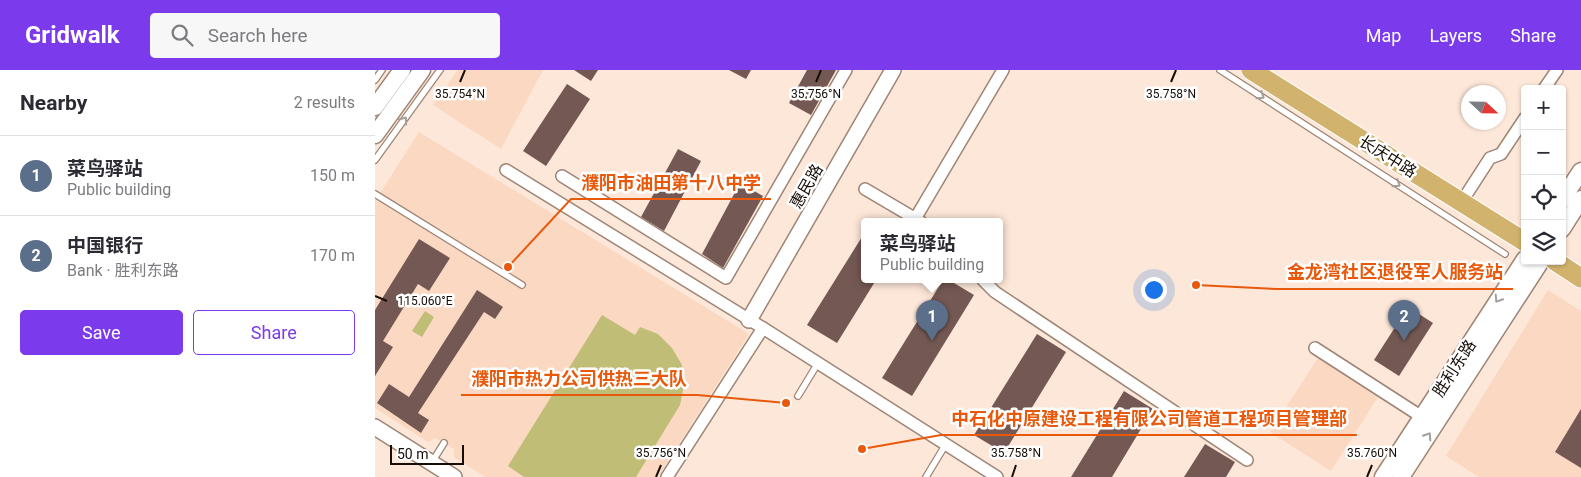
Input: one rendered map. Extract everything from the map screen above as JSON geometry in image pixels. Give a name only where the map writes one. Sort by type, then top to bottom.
[{"type":"main road","points":[[375,107],[401,70]]},
{"type":"main road","points":[[375,136],[422,70]]},
{"type":"main road","name":"长庆中路","points":[[1251,70],[1521,239]]},
{"type":"main road","name":"长庆中路","points":[[1273,70],[1521,225]]},
{"type":"main road","points":[[1566,194],[1581,171]]},
{"type":"main road","points":[[1566,223],[1581,199]]},
{"type":"main road","points":[[1566,254],[1581,263]]},
{"type":"main road","name":"胜利东路","points":[[1383,477],[1521,264]]},
{"type":"main road","name":"胜利东路","points":[[1401,477],[1538,265]]},
{"type":"main road","points":[[1561,265],[1581,278]]},
{"type":"street","points":[[562,176],[726,278],[846,70]]},
{"type":"street","name":"惠民路","points":[[749,320],[893,70]]},
{"type":"street","points":[[920,218],[1003,70]]},
{"type":"street","points":[[1547,85],[1557,70]]},
{"type":"street","points":[[1468,192],[1490,158],[1501,154],[1521,124]]},
{"type":"street","points":[[506,170],[763,328],[997,477]]},
{"type":"street","points":[[865,189],[913,218]]},
{"type":"street","points":[[986,283],[995,292],[1247,460]]},
{"type":"street","points":[[667,477],[763,328]]},
{"type":"street","points":[[1315,348],[1422,416]]},
{"type":"street","points":[[375,427],[454,477]]},
{"type":"lane","points":[[375,80],[382,70]]},
{"type":"lane","points":[[375,160],[440,70]]},
{"type":"lane","points":[[1220,70],[1505,254]]},
{"type":"lane","points":[[375,194],[522,286]]},
{"type":"lane","points":[[798,396],[818,363]]},
{"type":"lane","points":[[432,463],[444,443]]},
{"type":"lane","points":[[926,477],[946,444]]},
{"type":"shaded area","points":[[458,70],[543,70],[501,149],[433,105]]},
{"type":"shaded area","points":[[419,132],[749,334],[658,477],[485,477],[454,457],[454,449],[435,438],[428,442],[375,408],[375,201]]},
{"type":"shaded area","points":[[1548,290],[1581,311],[1581,477],[1479,477],[1446,456]]},
{"type":"shaded area","points":[[425,311],[434,317],[422,337],[412,331]]},
{"type":"shaded area","points":[[602,315],[635,335],[640,327],[658,334],[672,348],[682,365],[684,385],[680,405],[636,477],[524,477],[508,466]]},
{"type":"shaded area","points":[[1319,356],[1380,394],[1331,471],[1270,432]]},
{"type":"building","points":[[574,70],[598,70],[591,81]]},
{"type":"building","points":[[729,70],[751,70],[746,79]]},
{"type":"building","points":[[807,70],[836,70],[811,115],[789,103]]},
{"type":"building","points":[[567,84],[590,99],[546,166],[523,151]]},
{"type":"building","points":[[678,149],[701,161],[664,231],[641,217]]},
{"type":"building","points":[[740,183],[763,196],[723,268],[702,254]]},
{"type":"building","points":[[861,238],[861,283],[874,283],[837,343],[807,325]]},
{"type":"building","points":[[419,239],[450,258],[429,291],[418,284],[383,341],[393,347],[375,376],[375,310]]},
{"type":"building","points":[[941,283],[954,283],[974,295],[912,396],[882,378]]},
{"type":"building","points":[[477,290],[503,307],[495,319],[484,312],[418,413],[429,420],[421,433],[377,403],[389,384],[409,397]]},
{"type":"building","points":[[1408,307],[1433,323],[1399,376],[1374,360]]},
{"type":"building","points":[[1037,334],[1066,352],[1004,453],[974,435]]},
{"type":"building","points":[[1124,391],[1153,409],[1112,477],[1071,477]]},
{"type":"building","points":[[1581,409],[1581,468],[1555,452]]},
{"type":"building","points":[[1205,444],[1235,462],[1226,477],[1184,477]]},
{"type":"place","name":"濮阳市油田第十八中学","points":[[508,267]]},
{"type":"place","name":"金龙湾社区退役军人服务站","points":[[1196,285]]},
{"type":"place","name":"菜鸟驿站","points":[[932,341]]},
{"type":"place","name":"中国银行","points":[[1404,341]]},
{"type":"place","name":"濮阳市热力公司供热三大队","points":[[786,403]]},
{"type":"place","name":"中石化中原建设工程有限公司管道工程项目管理部","points":[[862,449]]}]
